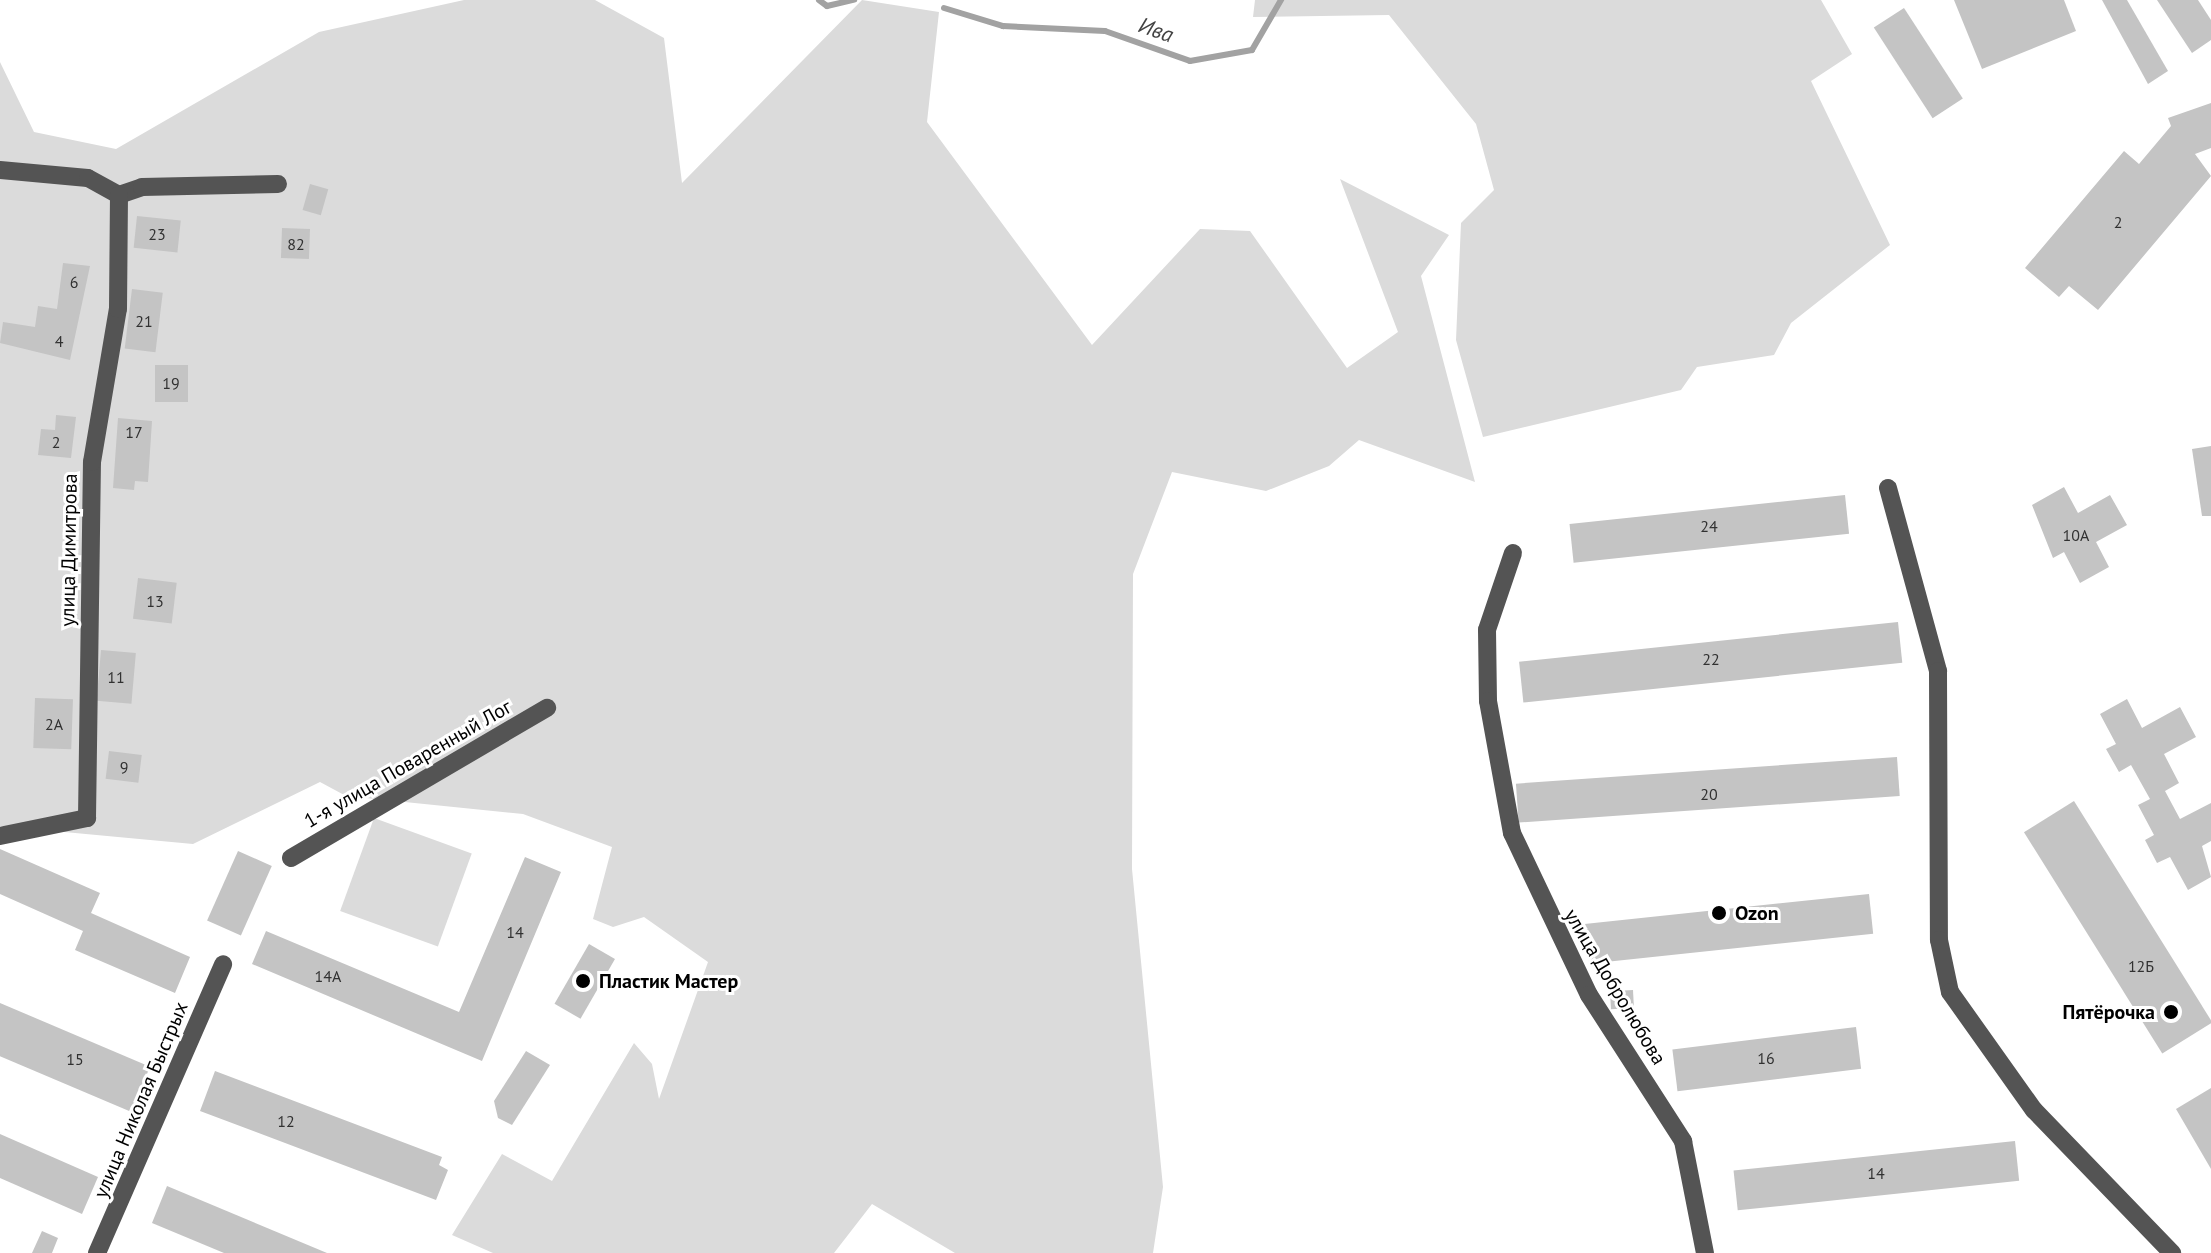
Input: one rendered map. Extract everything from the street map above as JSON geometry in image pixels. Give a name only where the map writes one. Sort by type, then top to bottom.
[{"type":"street","points":[[0,170],[88,178],[119,195],[142,187],[278,184]]},
{"type":"street","name":"улица Димитрова","points":[[0,836],[87,818],[92,462],[118,309],[119,195]]},
{"type":"street","points":[[1888,488],[1938,671],[1939,940],[1950,992],[2034,1110],[2172,1253]]},
{"type":"street","name":"улица Добролюбова","points":[[1513,553],[1487,630],[1488,701],[1512,833],[1589,995],[1683,1141],[1705,1253]]},
{"type":"street","name":"1-я улица Поваренный Лог","points":[[291,858],[547,708]]},
{"type":"street","name":"улица Николая Быстрых","points":[[97,1253],[223,964]]},
{"type":"shaded area","points":[[464,0],[595,0],[664,38],[682,183],[862,0],[939,12],[927,122],[1092,345],[1200,229],[1250,231],[1347,368],[1398,332],[1340,179],[1449,235],[1421,276],[1475,482],[1359,440],[1329,466],[1266,491],[1172,472],[1133,574],[1132,869],[1163,1187],[1153,1253],[955,1253],[872,1204],[834,1253],[493,1253],[452,1235],[502,1154],[552,1181],[634,1043],[652,1064],[659,1099],[708,962],[644,917],[613,927],[593,919],[612,847],[523,814],[346,796],[320,782],[193,844],[0,826],[0,62],[34,132],[116,149],[319,32]]},
{"type":"shaded area","points":[[1255,0],[1821,0],[1852,54],[1811,81],[1890,245],[1791,323],[1774,355],[1697,367],[1681,390],[1483,437],[1456,340],[1461,223],[1494,190],[1476,124],[1389,15],[1253,17]]},
{"type":"shaded area","points":[[374,818],[472,854],[438,947],[340,911]]},
{"type":"building","points":[[1954,0],[2064,0],[2076,31],[1982,69]]},
{"type":"building","points":[[2102,0],[2127,0],[2168,71],[2148,84]]},
{"type":"building","points":[[2157,0],[2198,0],[2211,20],[2211,40],[2192,53]]},
{"type":"building","points":[[1904,8],[1963,99],[1933,118],[1874,28]]},
{"type":"building","points":[[2211,103],[2211,148],[2195,154],[2211,176],[2098,310],[2069,286],[2059,297],[2025,268],[2124,151],[2139,164],[2171,126],[2168,118]]},
{"type":"building","points":[[310,184],[328,189],[321,215],[303,210]]},
{"type":"building","points":[[137,216],[181,221],[177,252],[134,248]]},
{"type":"building","points":[[282,228],[310,229],[309,259],[281,258]]},
{"type":"building","points":[[63,263],[90,266],[70,360],[0,343],[3,322],[35,327],[38,306],[57,309]]},
{"type":"building","points":[[132,289],[163,293],[155,352],[125,349]]},
{"type":"building","points":[[155,365],[188,365],[188,402],[155,402]]},
{"type":"building","points":[[56,415],[76,417],[71,458],[38,455],[41,429],[55,430]]},
{"type":"building","points":[[118,418],[152,421],[148,482],[135,481],[134,490],[113,488]]},
{"type":"building","points":[[2211,446],[2211,516],[2202,516],[2192,449]]},
{"type":"building","points":[[2064,487],[2078,513],[2110,495],[2127,525],[2096,542],[2109,567],[2080,583],[2064,552],[2053,558],[2032,505]]},
{"type":"building","points":[[1845,495],[1849,534],[1574,563],[1570,524]]},
{"type":"building","points":[[138,578],[177,583],[172,623],[133,619]]},
{"type":"building","points":[[1898,622],[1902,663],[1523,703],[1519,662]]},
{"type":"building","points":[[101,650],[136,653],[131,704],[97,701]]},
{"type":"building","points":[[35,698],[73,699],[71,749],[33,748]]},
{"type":"building","points":[[2127,699],[2142,728],[2180,707],[2196,737],[2164,754],[2179,783],[2165,791],[2180,819],[2211,803],[2211,841],[2202,846],[2211,877],[2188,890],[2170,857],[2157,863],[2145,840],[2154,835],[2138,805],[2150,799],[2131,765],[2119,772],[2106,749],[2116,744],[2100,714]]},
{"type":"building","points":[[109,751],[142,755],[138,783],[106,779]]},
{"type":"building","points":[[1897,757],[1900,796],[1519,823],[1516,784]]},
{"type":"building","points":[[2074,801],[2211,1020],[2211,1023],[2162,1054],[2024,832]]},
{"type":"building","points":[[0,849],[100,893],[91,913],[190,957],[175,993],[75,950],[83,931],[0,894]]},
{"type":"building","points":[[238,851],[272,866],[241,935],[207,920]]},
{"type":"building","points":[[525,857],[561,872],[482,1061],[252,964],[266,931],[459,1012]]},
{"type":"building","points":[[1869,894],[1873,934],[1589,964],[1585,924]]},
{"type":"building","points":[[589,944],[615,959],[580,1019],[554,1004]]},
{"type":"building","points":[[1633,990],[1634,1008],[1611,1009],[1610,991]]},
{"type":"building","points":[[0,1003],[150,1067],[131,1112],[0,1056]]},
{"type":"building","points":[[1856,1027],[1861,1069],[1677,1091],[1672,1050]]},
{"type":"building","points":[[526,1051],[550,1065],[512,1125],[498,1118],[494,1101]]},
{"type":"building","points":[[215,1071],[442,1157],[439,1165],[448,1170],[436,1200],[200,1111]]},
{"type":"building","points":[[2211,1088],[2211,1169],[2176,1109]]},
{"type":"building","points":[[0,1134],[98,1177],[82,1214],[0,1178]]},
{"type":"building","points":[[2015,1141],[2019,1181],[1738,1210],[1734,1171]]},
{"type":"building","points":[[167,1186],[327,1253],[224,1253],[152,1223]]},
{"type":"building","points":[[42,1231],[58,1238],[52,1253],[32,1253]]},
{"type":"waterway","name":"Ива","points":[[819,0],[827,6],[854,0]]},
{"type":"waterway","name":"Ива","points":[[944,8],[1003,26],[1105,31],[1190,61],[1252,50],[1281,0]]},
{"type":"place","name":"Ozon","points":[[1719,913]]},
{"type":"place","name":"Пластик Мастер","points":[[583,981]]},
{"type":"place","name":"Пятёрочка","points":[[2171,1012]]}]
